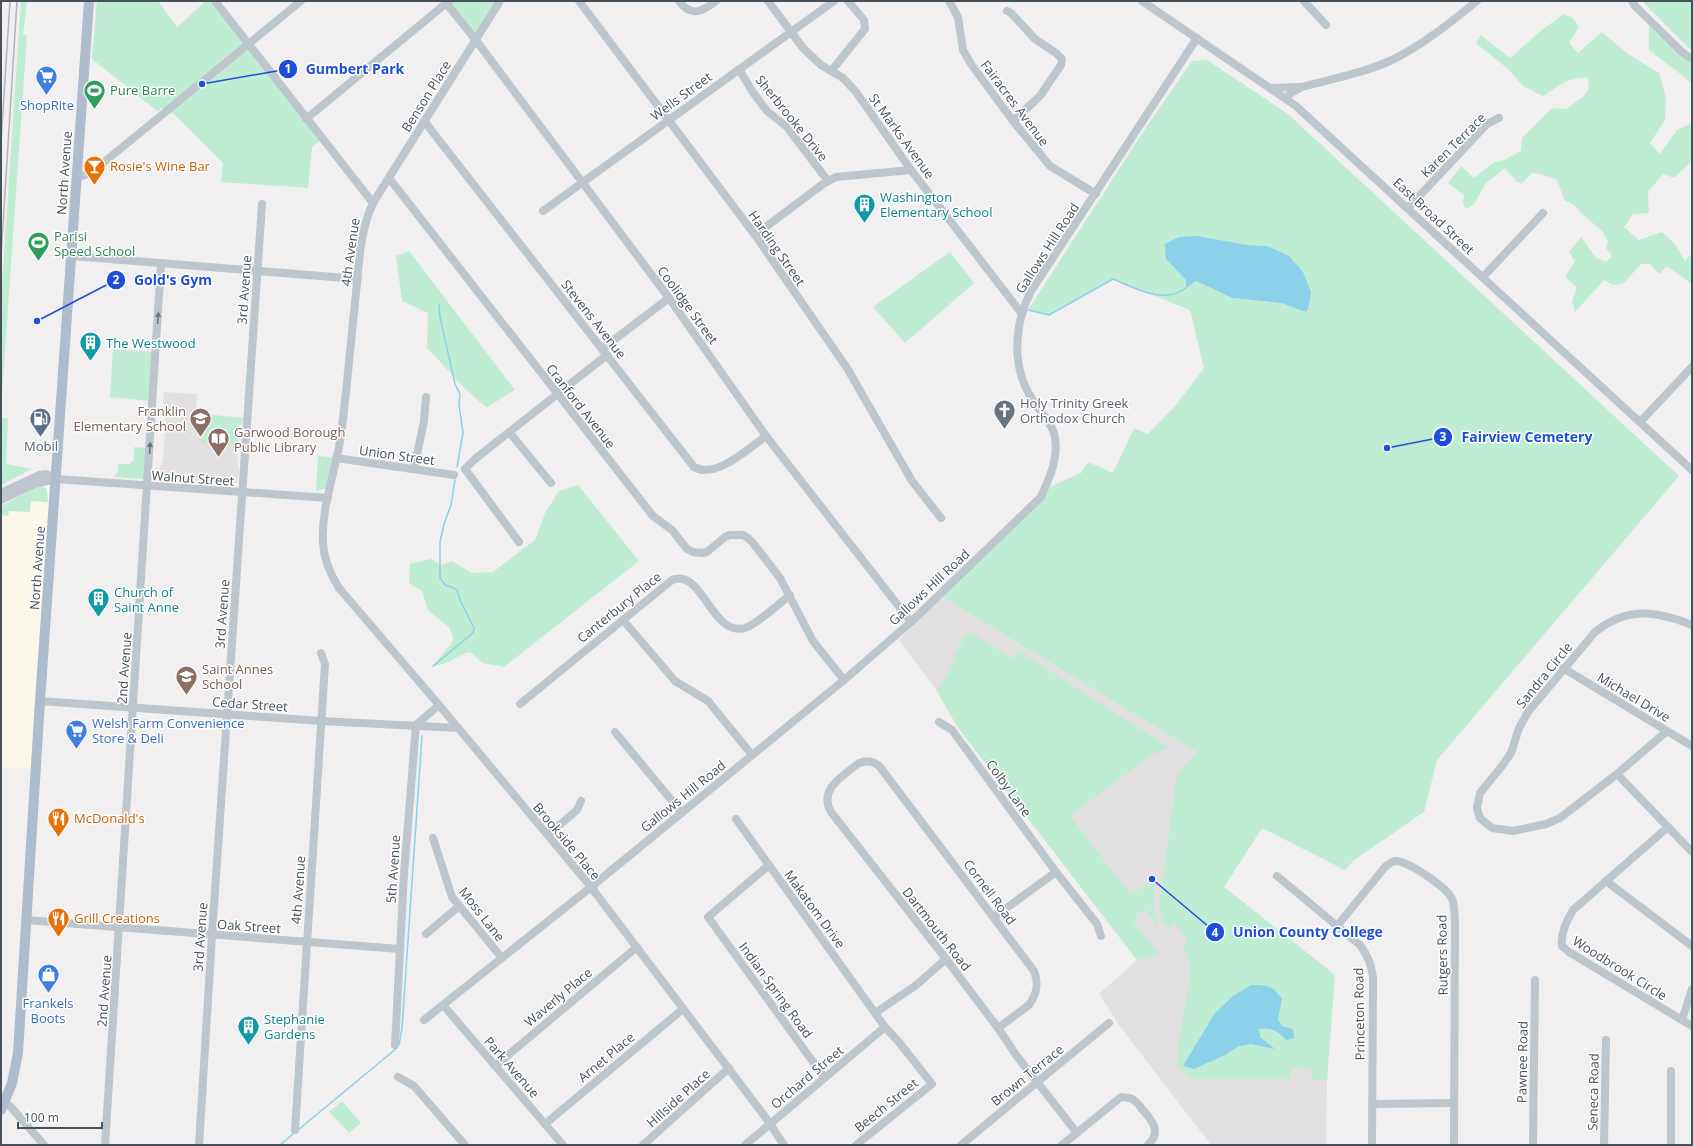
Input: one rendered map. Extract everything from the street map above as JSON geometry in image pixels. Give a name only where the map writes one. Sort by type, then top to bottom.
[{"type":"main road","name":"North Avenue","points":[[3,1106],[12,1083],[18,1053],[40,701],[89,1]]},
{"type":"street","name":"4th Avenue","points":[[215,1],[372,203],[361,250],[341,437],[328,498],[323,534],[325,558]]},
{"type":"street","points":[[77,178],[92,172],[301,1]]},
{"type":"street","name":"Benson Place","points":[[372,203],[500,1]]},
{"type":"street","name":"Harding Street","points":[[579,1],[755,235],[847,368],[912,481],[941,518]]},
{"type":"street","points":[[679,1],[684,7],[692,11],[700,12],[716,1]]},
{"type":"street","name":"St Marks Avenue","points":[[768,1],[802,48],[820,64],[843,78],[856,92],[911,170],[1022,314]]},
{"type":"street","name":"Wells Street","points":[[543,211],[584,183],[834,1]]},
{"type":"street","points":[[832,70],[865,29],[864,20],[848,1]]},
{"type":"street","name":"Fairacres Avenue","points":[[949,1],[958,17],[963,50],[971,64],[1014,121],[1050,166],[1096,194]]},
{"type":"street","name":"East Broad Street","points":[[1142,1],[1286,98],[1408,208],[1692,470]]},
{"type":"street","points":[[1304,1],[1326,25]]},
{"type":"street","points":[[1286,98],[1291,92],[1302,87],[1390,61],[1406,53],[1432,36],[1477,1]]},
{"type":"street","points":[[1632,1],[1635,6],[1683,53],[1692,59]]},
{"type":"street","points":[[306,119],[447,2]]},
{"type":"street","name":"Coolidge Street","points":[[447,2],[669,298],[766,436],[911,622]]},
{"type":"street","points":[[1007,11],[1011,13],[1035,39],[1056,53],[1062,59],[1061,65],[1040,96],[1014,121]]},
{"type":"street","name":"Gallows Hill Road","points":[[424,1020],[591,887],[844,680],[911,622],[1041,497],[1049,482],[1056,452],[1054,433],[1050,424],[1032,400],[1026,389],[1019,368],[1017,345],[1022,314],[1031,291],[1197,38]]},
{"type":"street","name":"Sherbrooke Drive","points":[[739,69],[752,91],[767,111],[787,127],[828,181]]},
{"type":"street","points":[[1271,88],[1302,87]]},
{"type":"street","name":"Karen Terrace","points":[[1408,208],[1487,124],[1499,118]]},
{"type":"street","name":"Stevens Avenue","points":[[424,121],[697,469],[710,470],[734,460],[766,436]]},
{"type":"street","points":[[755,235],[828,181],[836,177],[911,170]]},
{"type":"street","name":"Cranford Avenue","points":[[388,178],[653,516],[672,530],[687,549],[693,552],[702,553],[730,535],[742,535],[754,543],[780,578],[790,595],[805,629],[844,680]]},
{"type":"street","name":"3rd Avenue","points":[[199,1145],[262,204]]},
{"type":"street","points":[[1483,277],[1543,213]]},
{"type":"street","points":[[72,256],[358,279]]},
{"type":"street","name":"2nd Avenue","points":[[105,1145],[134,708],[161,263]]},
{"type":"street","points":[[519,542],[465,469],[475,459],[510,433],[669,298]]},
{"type":"street","points":[[1640,422],[1692,367]]},
{"type":"street","points":[[414,469],[424,421],[426,397]]},
{"type":"street","points":[[510,433],[551,483]]},
{"type":"street","name":"Union Street","points":[[336,458],[454,475]]},
{"type":"street","points":[[1,493],[39,475],[46,474],[56,479]]},
{"type":"street","points":[[1,500],[35,484],[56,479]]},
{"type":"street","name":"Walnut Street","points":[[56,479],[147,487],[328,498]]},
{"type":"street","name":"Brookside Place","points":[[325,558],[331,574],[340,588],[591,887],[729,1068],[784,1145]]},
{"type":"street","name":"Canterbury Place","points":[[520,704],[672,580],[677,578],[685,578],[689,580],[723,622],[736,628],[751,625],[790,595]]},
{"type":"street","name":"Sandra Circle","points":[[1667,731],[1617,774],[1560,818],[1526,830],[1513,831],[1492,828],[1480,818],[1477,808],[1480,793],[1511,753],[1519,728],[1528,712],[1563,668],[1595,632],[1606,623],[1628,614],[1638,613],[1657,615],[1692,625]]},
{"type":"street","points":[[623,620],[675,681],[708,701],[752,755]]},
{"type":"street","name":"4th Avenue","points":[[295,1130],[325,664],[321,653]]},
{"type":"street","name":"Michael Drive","points":[[1563,668],[1692,746]]},
{"type":"street","name":"Cedar Street","points":[[40,701],[321,721],[458,728]]},
{"type":"street","points":[[416,725],[439,705]]},
{"type":"street","name":"Colby Lane","points":[[939,722],[952,730],[1056,872],[1097,924],[1101,936]]},
{"type":"street","name":"5th Avenue","points":[[395,1045],[400,949],[416,725]]},
{"type":"street","points":[[615,732],[682,813]]},
{"type":"street","name":"Dartmouth Road","points":[[880,769],[872,762],[863,761],[859,763],[834,783],[829,790],[827,799],[828,808],[946,959],[1037,1083],[1077,1133]]},
{"type":"street","name":"Cornell Road","points":[[880,769],[1034,971],[1037,983],[1035,995],[1029,1005],[998,1028]]},
{"type":"street","points":[[1617,774],[1692,852]]},
{"type":"street","points":[[548,835],[577,810],[581,801]]},
{"type":"street","name":"Makatom Drive","points":[[736,819],[885,1027]]},
{"type":"street","name":"Woodbrook Circle","points":[[1668,827],[1573,910],[1564,928],[1562,946],[1692,1026]]},
{"type":"street","name":"Moss Lane","points":[[433,838],[447,886],[452,897],[458,907],[502,958]]},
{"type":"street","name":"Rutgers Road","points":[[1336,926],[1386,867],[1395,861],[1418,870],[1446,891],[1452,899],[1455,921],[1454,1145]]},
{"type":"street","name":"Indian Spring Road","points":[[768,865],[708,918],[824,1077]]},
{"type":"street","points":[[994,917],[1056,872]]},
{"type":"street","name":"Princeton Road","points":[[1277,876],[1360,945],[1368,956],[1371,964],[1373,977],[1372,1145]]},
{"type":"street","points":[[1606,881],[1692,946]]},
{"type":"street","points":[[426,934],[458,907]]},
{"type":"street","name":"Oak Street","points":[[26,920],[400,949]]},
{"type":"street","name":"Waverly Place","points":[[495,1066],[637,947]]},
{"type":"street","points":[[875,1013],[915,986],[946,959]]},
{"type":"street","name":"Pawnee Road","points":[[1533,1145],[1535,980]]},
{"type":"street","points":[[1682,1020],[1692,989]]},
{"type":"street","name":"Park Avenue","points":[[443,1005],[563,1145]]},
{"type":"street","name":"Arnet Place","points":[[545,1124],[684,1009]]},
{"type":"street","name":"Brown Terrace","points":[[961,1145],[1109,1023]]},
{"type":"street","name":"Orchard Street","points":[[745,1145],[885,1027]]},
{"type":"street","name":"Beech Street","points":[[856,1145],[932,1084],[898,1040],[885,1027]]},
{"type":"street","name":"Seneca Road","points":[[1604,1145],[1606,1040]]},
{"type":"street","name":"Hillside Place","points":[[644,1145],[729,1068]]},
{"type":"street","points":[[1671,1071],[1671,1145]]},
{"type":"street","points":[[398,1077],[414,1086],[465,1145]]},
{"type":"street","points":[[1062,1145],[1121,1097],[1136,1101],[1152,1120],[1155,1126],[1154,1137],[1148,1145]]},
{"type":"street","points":[[1372,1104],[1454,1103]]},
{"type":"street","points":[[3,1106],[10,1106],[44,1145]]},
{"type":"shaded area","name":"Franklin Elementary School","points":[[164,392],[197,394],[196,409],[203,410],[202,414],[243,418],[238,431],[237,454],[239,471],[237,483],[157,478],[163,461],[166,410],[163,402]]},
{"type":"shaded area","points":[[50,482],[31,769],[1,767],[1,506]]},
{"type":"shaded area","points":[[941,596],[1197,752],[1345,870],[1262,828],[1224,887],[1334,974],[1327,1080],[1326,1145],[1211,1145],[1122,1029],[1099,994],[1137,960],[957,726],[937,691],[899,640]]},
{"type":"green space","points":[[21,1],[27,1],[23,35],[27,35],[1,408],[1,299]]},
{"type":"green space","points":[[97,1],[158,1],[177,27],[206,1],[215,1],[324,137],[312,147],[308,188],[221,182],[223,163],[175,115],[162,108],[157,111],[92,59]]},
{"type":"green space","points":[[449,1],[500,1],[475,39]]},
{"type":"green space","points":[[1642,1],[1692,1],[1692,49],[1690,49]]},
{"type":"green space","points":[[1564,14],[1574,19],[1579,27],[1569,43],[1578,53],[1602,32],[1628,54],[1659,73],[1666,97],[1665,120],[1650,143],[1660,154],[1677,130],[1692,123],[1692,161],[1674,178],[1663,174],[1648,192],[1649,213],[1633,214],[1624,227],[1639,240],[1662,232],[1675,244],[1685,261],[1692,253],[1692,284],[1667,266],[1659,274],[1650,264],[1641,264],[1623,284],[1613,285],[1604,280],[1575,312],[1572,301],[1577,288],[1565,277],[1575,261],[1569,252],[1581,237],[1596,258],[1606,262],[1612,256],[1606,248],[1608,242],[1602,231],[1574,205],[1565,201],[1557,180],[1541,174],[1532,173],[1522,183],[1517,182],[1505,168],[1486,183],[1474,204],[1466,209],[1463,203],[1464,195],[1448,183],[1461,166],[1474,178],[1493,163],[1504,160],[1521,151],[1522,138],[1552,108],[1566,109],[1584,96],[1589,88],[1588,78],[1570,80],[1543,96],[1523,86],[1508,69],[1476,43],[1481,35],[1510,58],[1543,29]]},
{"type":"green space","points":[[1649,26],[1692,64],[1692,83],[1649,50]]},
{"type":"green space","points":[[1207,60],[1288,114],[1679,476],[1437,760],[1424,812],[1354,860],[1345,870],[1262,828],[1224,887],[1335,975],[1327,1080],[1312,1080],[1312,1069],[1291,1067],[1290,1079],[1192,1079],[1179,1067],[1177,1067],[1177,1052],[1191,973],[1188,957],[1182,947],[1188,942],[1175,923],[1168,928],[1162,920],[1159,908],[1177,774],[1197,752],[941,596],[1038,505],[1051,486],[1081,473],[1088,462],[1113,473],[1134,428],[1148,434],[1176,405],[1204,368],[1190,310],[1113,279],[1049,315],[1028,310],[1147,126],[1192,61]],"holes":[[[1247,245],[1267,246],[1308,305],[1306,312],[1281,303],[1232,298],[1196,281],[1186,288],[1186,280]]]},
{"type":"green space","points":[[409,251],[515,390],[487,407],[463,387],[427,348],[428,313],[402,301],[396,256]]},
{"type":"green space","points":[[950,252],[974,283],[905,343],[873,307]]},
{"type":"green space","points":[[113,349],[154,352],[150,401],[110,397]]},
{"type":"green space","points":[[201,414],[243,418],[238,431],[239,445],[200,442]]},
{"type":"green space","points":[[1,418],[8,418],[6,464],[32,469],[1,485]]},
{"type":"green space","points":[[134,447],[148,448],[145,477],[143,479],[114,477],[118,471],[118,464],[129,464],[134,460]]},
{"type":"green space","points":[[318,456],[336,458],[328,488],[316,491]]},
{"type":"green space","points":[[578,485],[639,561],[504,667],[483,663],[470,652],[438,666],[433,666],[454,640],[449,627],[428,610],[422,591],[409,583],[410,564],[431,559],[441,565],[452,561],[471,573],[493,572],[535,540],[545,513],[559,491]]},
{"type":"green space","points":[[44,487],[47,489],[48,502],[31,501],[30,512],[9,511],[8,516],[1,515],[1,506],[35,488]]},
{"type":"green space","points":[[969,631],[1013,659],[1019,651],[1168,747],[1150,756],[1070,816],[1131,895],[1156,876],[1154,911],[1158,926],[1145,909],[1135,916],[1137,918],[1133,921],[1159,954],[1137,960],[957,726],[937,691],[956,660],[952,658]]},
{"type":"green space","points":[[342,1101],[361,1123],[349,1133],[329,1112]]},
{"type":"water","points":[[1197,236],[1247,245],[1267,246],[1289,256],[1303,272],[1311,292],[1308,309],[1306,312],[1281,303],[1232,298],[1196,281],[1186,288],[1186,280],[1166,259],[1165,244],[1179,237]]},
{"type":"water","points":[[1251,985],[1269,987],[1279,994],[1282,999],[1278,1019],[1282,1026],[1293,1029],[1294,1038],[1286,1040],[1274,1030],[1259,1029],[1260,1037],[1275,1049],[1251,1044],[1239,1046],[1225,1055],[1194,1069],[1183,1066],[1215,1013],[1233,996]]},
{"type":"waterway","points":[[1028,310],[1049,315],[1113,279],[1140,290],[1159,295],[1177,293],[1186,288]]},
{"type":"waterway","points":[[439,305],[440,317],[455,384],[460,394],[459,405],[463,433],[457,467]]},
{"type":"waterway","points":[[433,666],[473,633],[474,628],[460,600],[457,590],[445,585],[440,578],[440,542],[444,524],[451,505],[455,480]]},
{"type":"waterway","points":[[399,1045],[402,1028],[422,736]]},
{"type":"waterway","points":[[298,1130],[397,1048]]},
{"type":"waterway","points":[[280,1145],[294,1133]]},
{"type":"railway","points":[[1,142],[10,1]]},
{"type":"railway","points":[[1,257],[17,1]]},
{"type":"place","name":"Gumbert Park","points":[[202,84]]},
{"type":"place","name":"ShopRite","points":[[47,96]]},
{"type":"place","name":"Pure Barre","points":[[94,110]]},
{"type":"place","name":"Rosie's Wine Bar","points":[[95,186]]},
{"type":"place","name":"Washington Elementary School","points":[[865,224]]},
{"type":"place","name":"Parisi Speed School","points":[[39,262]]},
{"type":"place","name":"Gold's Gym","points":[[37,321]]},
{"type":"place","name":"The Westwood","points":[[91,362]]},
{"type":"place","name":"Holy Trinity Greek Orthodox Church","points":[[1004,430]]},
{"type":"place","name":"Mobil","points":[[41,438]]},
{"type":"place","name":"Franklin Elementary School","points":[[201,438]]},
{"type":"place","name":"Fairview Cemetery","points":[[1387,448]]},
{"type":"place","name":"Garwood Borough Public Library","points":[[219,458]]},
{"type":"place","name":"Church of Saint Anne","points":[[98,618]]},
{"type":"place","name":"Saint Annes School","points":[[187,696]]},
{"type":"place","name":"Welsh Farm Convenience Store & Deli","points":[[76,750]]},
{"type":"place","name":"McDonald's","points":[[59,838]]},
{"type":"place","name":"Union County College","points":[[1152,879]]},
{"type":"place","name":"Grill Creations","points":[[59,938]]},
{"type":"place","name":"Frankels Boots","points":[[48,994]]},
{"type":"place","name":"Stephanie Gardens","points":[[248,1046]]}]
